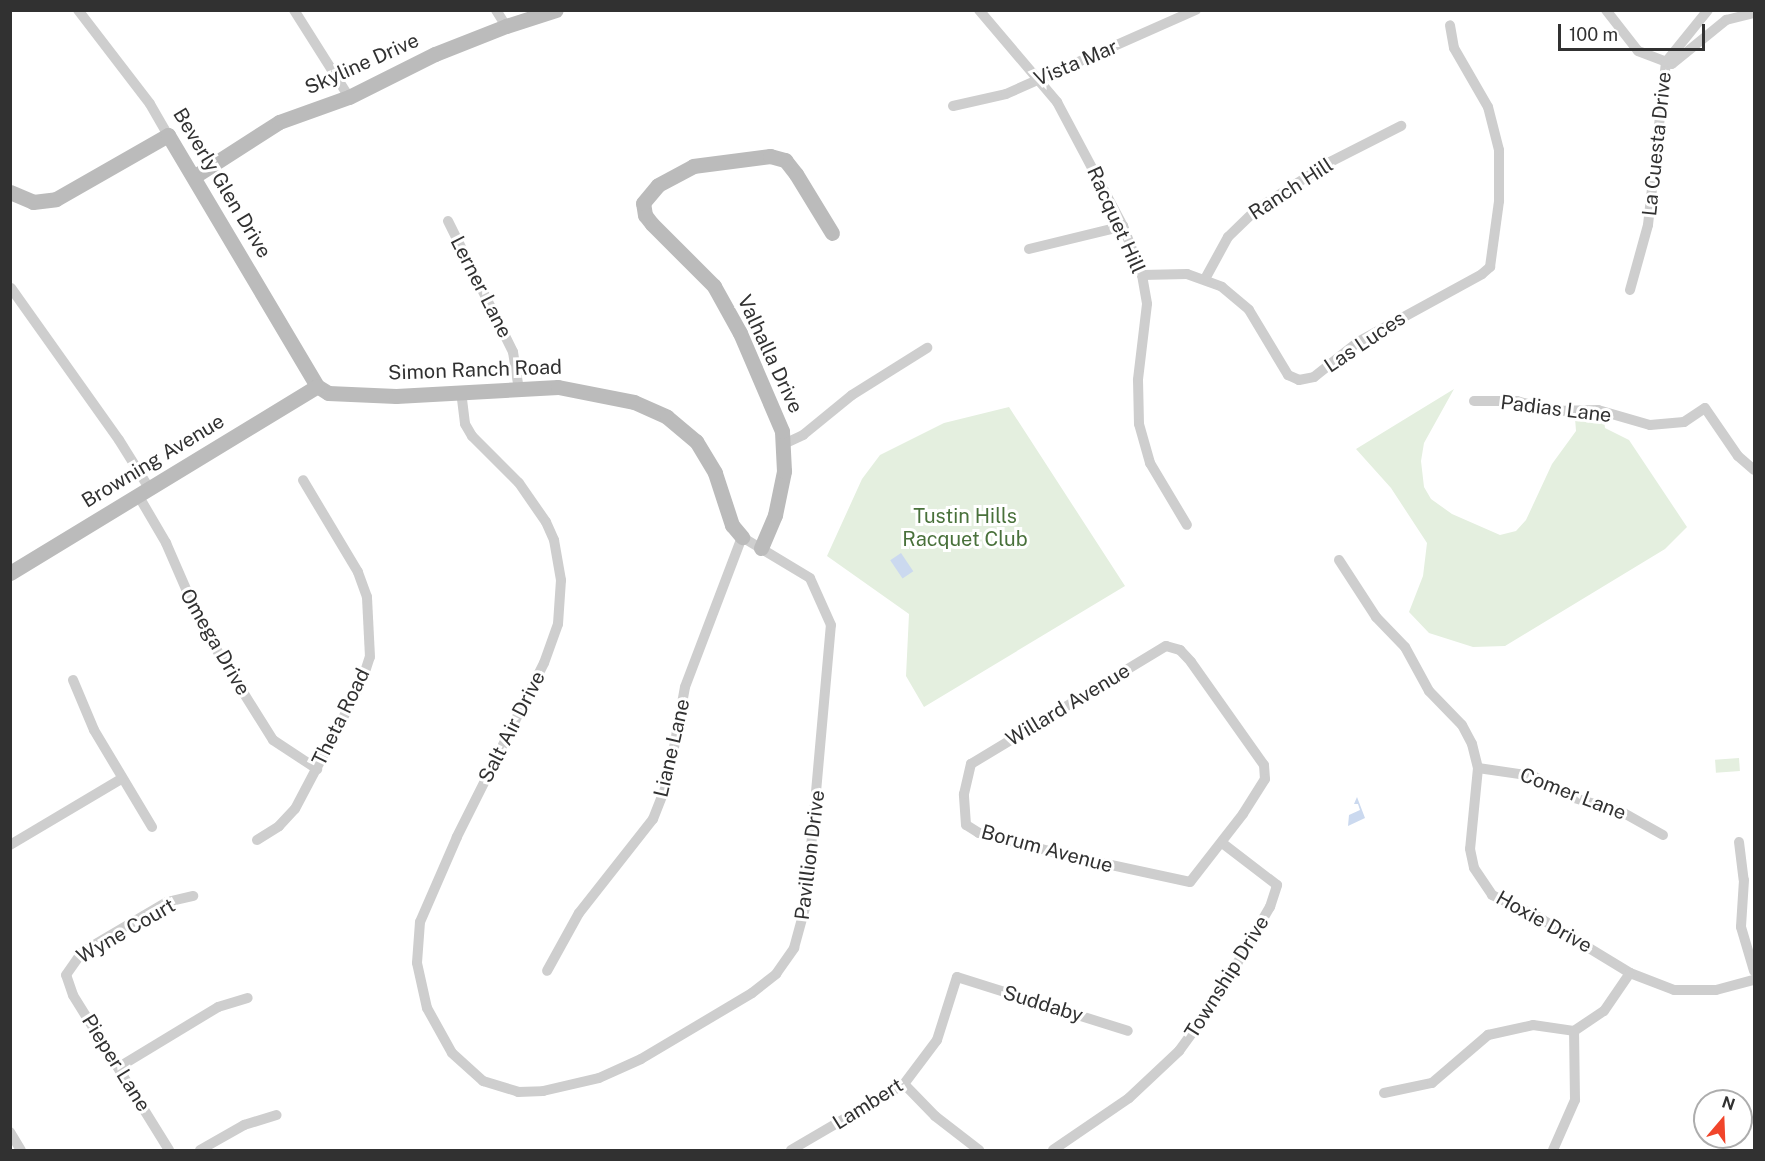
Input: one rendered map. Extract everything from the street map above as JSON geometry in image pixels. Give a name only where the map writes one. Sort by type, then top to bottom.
[{"type":"street","name":"Beverly Glen Drive","points":[[78,10],[150,104],[195,176],[317,386]]},
{"type":"street","points":[[294,10],[349,97]]},
{"type":"street","points":[[495,10],[506,26]]},
{"type":"street","name":"Skyline Drive","points":[[195,176],[279,122],[349,97],[435,54],[506,26],[556,10]]},
{"type":"street","name":"Racquet Hill","points":[[979,10],[1038,79],[1071,125],[1123,226],[1142,275],[1147,304],[1138,380],[1139,424],[1150,463],[1187,525]]},
{"type":"street","name":"Vista Mar","points":[[953,106],[1006,94],[1196,10]]},
{"type":"street","points":[[1606,10],[1633,47],[1666,62],[1677,62],[1726,20],[1755,13]]},
{"type":"street","name":"La Cuesta Drive","points":[[1630,290],[1648,225],[1666,62],[1708,10]]},
{"type":"street","name":"Las Luces","points":[[1142,275],[1187,274],[1205,279],[1237,297],[1249,310],[1288,375],[1299,380],[1314,377],[1358,342],[1454,290],[1490,267],[1502,174],[1488,107],[1454,48],[1450,25]]},
{"type":"street","name":"Ranch Hill","points":[[1205,279],[1228,237],[1257,209],[1330,162],[1401,126]]},
{"type":"street","points":[[10,192],[33,202],[56,199],[168,135]]},
{"type":"street","name":"Valhalla Drive","points":[[760,548],[775,515],[786,443],[726,307],[697,268],[652,224],[645,215],[643,203],[657,185],[693,166],[770,156],[785,160],[832,233]]},
{"type":"street","name":"Lerner Lane","points":[[448,221],[513,352],[519,388]]},
{"type":"street","points":[[1029,249],[1123,226]]},
{"type":"street","name":"Omega Drive","points":[[11,288],[64,367],[119,440],[144,491],[203,628],[273,740],[317,769]]},
{"type":"street","points":[[786,443],[803,435],[852,394],[927,348]]},
{"type":"street","name":"Simon Ranch Road","points":[[317,386],[328,393],[396,396],[519,388],[582,389],[634,402],[667,417],[696,441],[707,457],[726,512],[742,537]]},
{"type":"street","name":"Browning Avenue","points":[[10,573],[317,386]]},
{"type":"street","name":"Salt Air Drive","points":[[461,392],[465,424],[471,435],[519,483],[546,522],[554,540],[561,580],[558,624],[544,663],[452,847],[420,922],[417,963],[427,1008],[452,1053],[467,1070]]},
{"type":"street","name":"Padias Lane","points":[[1473,401],[1517,401],[1553,411],[1598,410],[1650,425],[1684,422],[1705,408],[1738,456],[1755,470]]},
{"type":"street","name":"Theta Road","points":[[257,840],[279,826],[295,809],[361,684],[370,657],[371,629],[368,597],[358,572],[303,480]]},
{"type":"street","name":"Pavillion Drive","points":[[467,1070],[483,1081],[518,1092],[577,1084],[619,1071],[752,993],[776,974],[794,948],[806,904],[833,638],[827,609],[810,578],[742,537]]},
{"type":"street","name":"Liane Lane","points":[[547,971],[579,913],[653,819],[668,781],[685,687],[742,537]]},
{"type":"street","name":"Hoxie Drive","points":[[1339,560],[1376,617],[1405,647],[1429,691],[1462,725],[1478,768],[1470,849],[1482,884],[1505,903],[1538,917],[1630,973],[1674,990],[1716,990],[1755,980]]},
{"type":"street","name":"Willard Avenue","points":[[971,764],[1166,646],[1180,650],[1191,662],[1264,765],[1265,779],[1222,843]]},
{"type":"street","points":[[73,681],[94,730],[152,827]]},
{"type":"street","name":"Borum Avenue","points":[[971,764],[964,794],[966,825],[980,833],[1190,882],[1222,843]]},
{"type":"street","name":"Comer Lane","points":[[1478,768],[1533,776],[1571,797],[1622,812],[1663,835]]},
{"type":"street","points":[[10,845],[122,779]]},
{"type":"street","points":[[1739,842],[1744,880],[1741,927],[1755,971]]},
{"type":"street","name":"Township Drive","points":[[1053,1150],[1129,1098],[1184,1046],[1216,1000],[1275,897],[1277,885],[1222,843]]},
{"type":"street","name":"Wyne Court","points":[[66,975],[82,952],[167,902],[193,896]]},
{"type":"street","points":[[1384,1093],[1432,1083],[1488,1035],[1533,1025],[1574,1031],[1604,1011],[1630,973]]},
{"type":"street","name":"Pieper Lane","points":[[66,975],[74,995],[169,1150]]},
{"type":"street","name":"Suddaby","points":[[957,977],[1128,1031]]},
{"type":"street","name":"Lambert","points":[[792,1150],[904,1084],[937,1040],[957,977]]},
{"type":"street","points":[[119,1067],[218,1007],[248,998]]},
{"type":"street","points":[[1553,1150],[1575,1100],[1574,1031]]},
{"type":"street","points":[[904,1084],[934,1116],[979,1150]]},
{"type":"street","points":[[200,1150],[243,1125],[276,1115]]},
{"type":"street","points":[[10,1132],[21,1150]]},
{"type":"green space","points":[[1454,389],[1424,443],[1421,461],[1424,487],[1431,499],[1452,514],[1500,535],[1516,531],[1526,520],[1552,464],[1576,431],[1575,418],[1597,418],[1604,420],[1605,428],[1629,440],[1687,527],[1665,549],[1505,646],[1473,647],[1429,633],[1409,612],[1423,576],[1427,543],[1391,488],[1356,449]]},
{"type":"green space","name":"Tustin Hills Racquet Club","points":[[1009,407],[1125,586],[924,707],[906,676],[909,614],[827,556],[862,479],[880,455],[944,423]]},
{"type":"green space","points":[[1739,758],[1740,771],[1716,773],[1715,760]]},
{"type":"water","points":[[901,553],[913,571],[903,579],[890,560]]},
{"type":"water","points":[[1357,797],[1365,818],[1348,826],[1349,815],[1360,810],[1358,804],[1354,804]]}]
